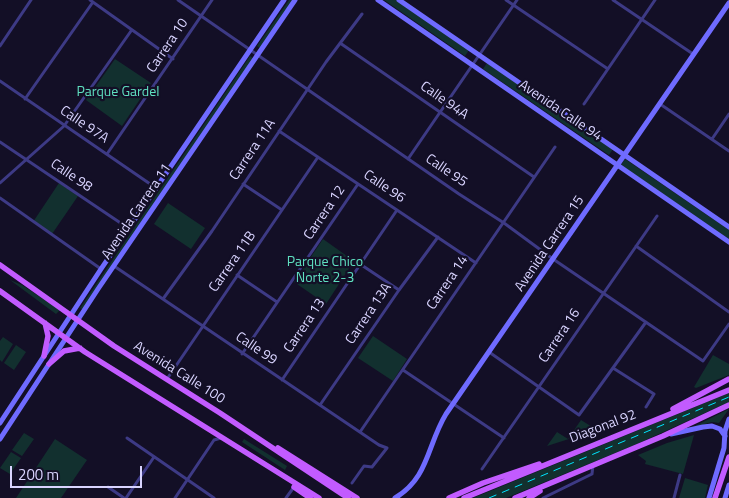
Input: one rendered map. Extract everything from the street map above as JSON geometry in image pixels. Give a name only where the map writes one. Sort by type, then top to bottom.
[{"type":"main road","name":"Avenida Carrera 11","points":[[0,423],[129,228],[284,0]]},
{"type":"main road","name":"Avenida Carrera 11","points":[[0,439],[114,266],[295,0]]},
{"type":"main road","name":"Avenida Calle 94","points":[[378,0],[729,242]]},
{"type":"main road","name":"Avenida Calle 94","points":[[399,0],[729,227]]},
{"type":"main road","name":"Avenida Carrera 15","points":[[395,498],[417,480],[437,430],[453,404],[729,3]]},
{"type":"main road","name":"Avenida Calle 100","points":[[0,265],[114,346],[220,413],[348,498]]},
{"type":"main road","points":[[0,291],[80,348],[218,438],[267,464],[319,498]]},
{"type":"main road","points":[[44,356],[48,336],[45,323]]},
{"type":"main road","points":[[49,364],[64,351],[80,348]]},
{"type":"main road","points":[[656,420],[692,398],[729,379]]},
{"type":"main road","name":"Diagonal 92","points":[[464,498],[522,475],[560,457],[729,390]]},
{"type":"main road","points":[[529,498],[592,465],[663,436],[729,405]]},
{"type":"main road","points":[[220,413],[357,498]]},
{"type":"main road","points":[[710,498],[724,448],[726,426],[729,420]]},
{"type":"main road","points":[[663,436],[712,426],[720,429],[725,436]]},
{"type":"main road","points":[[449,498],[483,483],[560,457]]},
{"type":"main road","points":[[715,498],[729,457]]},
{"type":"main road","points":[[516,498],[557,482]]},
{"type":"main road","points":[[725,498],[729,485]]},
{"type":"main road","points":[[294,487],[310,498]]},
{"type":"street","points":[[0,46],[31,0]]},
{"type":"street","name":"Calle 95","points":[[178,0],[702,361],[729,324]]},
{"type":"street","name":"Carrera 10","points":[[107,154],[212,0]]},
{"type":"street","points":[[506,0],[608,69]]},
{"type":"street","points":[[408,159],[517,0]]},
{"type":"street","points":[[613,0],[694,54]]},
{"type":"street","points":[[584,104],[655,0]]},
{"type":"street","points":[[25,99],[92,1],[131,31],[173,59]]},
{"type":"street","name":"Carrera 11A","points":[[163,300],[362,14]]},
{"type":"street","points":[[0,183],[64,126],[131,31]]},
{"type":"street","name":"Calle 94A","points":[[340,43],[534,177]]},
{"type":"street","name":"Calle 97A","points":[[0,81],[156,188]]},
{"type":"street","points":[[660,104],[729,151]]},
{"type":"street","points":[[712,139],[729,114]]},
{"type":"street","name":"Calle 96","points":[[279,131],[476,263]]},
{"type":"street","name":"Calle 98","points":[[0,142],[129,228]]},
{"type":"street","name":"Carrera 14","points":[[360,432],[555,147]]},
{"type":"street","name":"Carrera 11B","points":[[166,380],[318,157]]},
{"type":"street","points":[[243,184],[282,210]]},
{"type":"street","name":"Carrera 12","points":[[242,354],[358,184]]},
{"type":"street","points":[[0,198],[102,269]]},
{"type":"street","name":"Carrera 13","points":[[282,380],[397,210]]},
{"type":"street","name":"Carrera 16","points":[[482,469],[658,216]]},
{"type":"street","name":"Carrera 13A","points":[[320,405],[398,290],[438,237]]},
{"type":"street","points":[[636,246],[729,312]]},
{"type":"street","points":[[360,264],[398,290]]},
{"type":"street","name":"Calle 99","points":[[114,266],[242,354],[379,445],[387,448],[372,467],[364,466],[352,484]]},
{"type":"street","points":[[237,275],[277,302]]},
{"type":"street","points":[[489,352],[579,415],[646,322]]},
{"type":"street","points":[[613,368],[654,394],[646,407]]},
{"type":"street","points":[[403,370],[504,438]]},
{"type":"street","points":[[127,438],[214,498]]},
{"type":"street","points":[[175,498],[218,438]]},
{"type":"street","points":[[108,487],[125,498],[154,457]]},
{"type":"street","points":[[543,498],[592,474],[592,465]]},
{"type":"street","points":[[674,498],[680,475]]},
{"type":"street","points":[[286,498],[294,487]]},
{"type":"green space","points":[[289,0],[294,0],[260,48],[257,46]]},
{"type":"green space","points":[[384,0],[396,0],[469,50],[465,56]]},
{"type":"green space","points":[[250,56],[254,59],[83,310],[80,308]]},
{"type":"green space","name":"Parque Gardel","points":[[115,59],[151,83],[122,126],[86,100]]},
{"type":"green space","points":[[487,63],[613,149],[609,155],[483,69]]},
{"type":"green space","points":[[625,159],[729,230],[729,239],[621,165]]},
{"type":"green space","points":[[59,183],[78,196],[52,234],[33,222]]},
{"type":"green space","points":[[168,203],[205,228],[191,249],[154,224]]},
{"type":"green space","name":"Parque Chico Norte 2-3","points":[[323,239],[354,261],[326,304],[294,282]]},
{"type":"green space","points":[[10,280],[22,285],[60,310],[56,314]]},
{"type":"green space","points":[[373,336],[407,359],[393,381],[358,358]]},
{"type":"green space","points":[[3,337],[13,344],[2,362],[0,360],[0,341]]},
{"type":"green space","points":[[16,345],[26,352],[14,370],[4,363]]},
{"type":"green space","points":[[713,355],[729,364],[729,375],[696,388],[694,387]]},
{"type":"green space","points":[[729,393],[729,402],[637,444],[506,498],[473,498]]},
{"type":"green space","points":[[729,409],[719,423],[712,422],[691,428]]},
{"type":"green space","points":[[581,420],[597,430],[547,446],[557,432],[568,439]]},
{"type":"green space","points":[[24,433],[34,439],[22,456],[12,450]]},
{"type":"green space","points":[[694,435],[683,474],[645,464],[646,461],[638,455],[667,443]]},
{"type":"green space","points":[[55,439],[87,460],[61,498],[16,498]]},
{"type":"green space","points":[[244,439],[287,466],[285,470],[242,442]]},
{"type":"green space","points":[[11,452],[21,458],[10,474],[0,468]]},
{"type":"green space","points":[[685,478],[708,485],[705,498],[679,498]]},
{"type":"railway","points":[[489,498],[729,397]]}]
